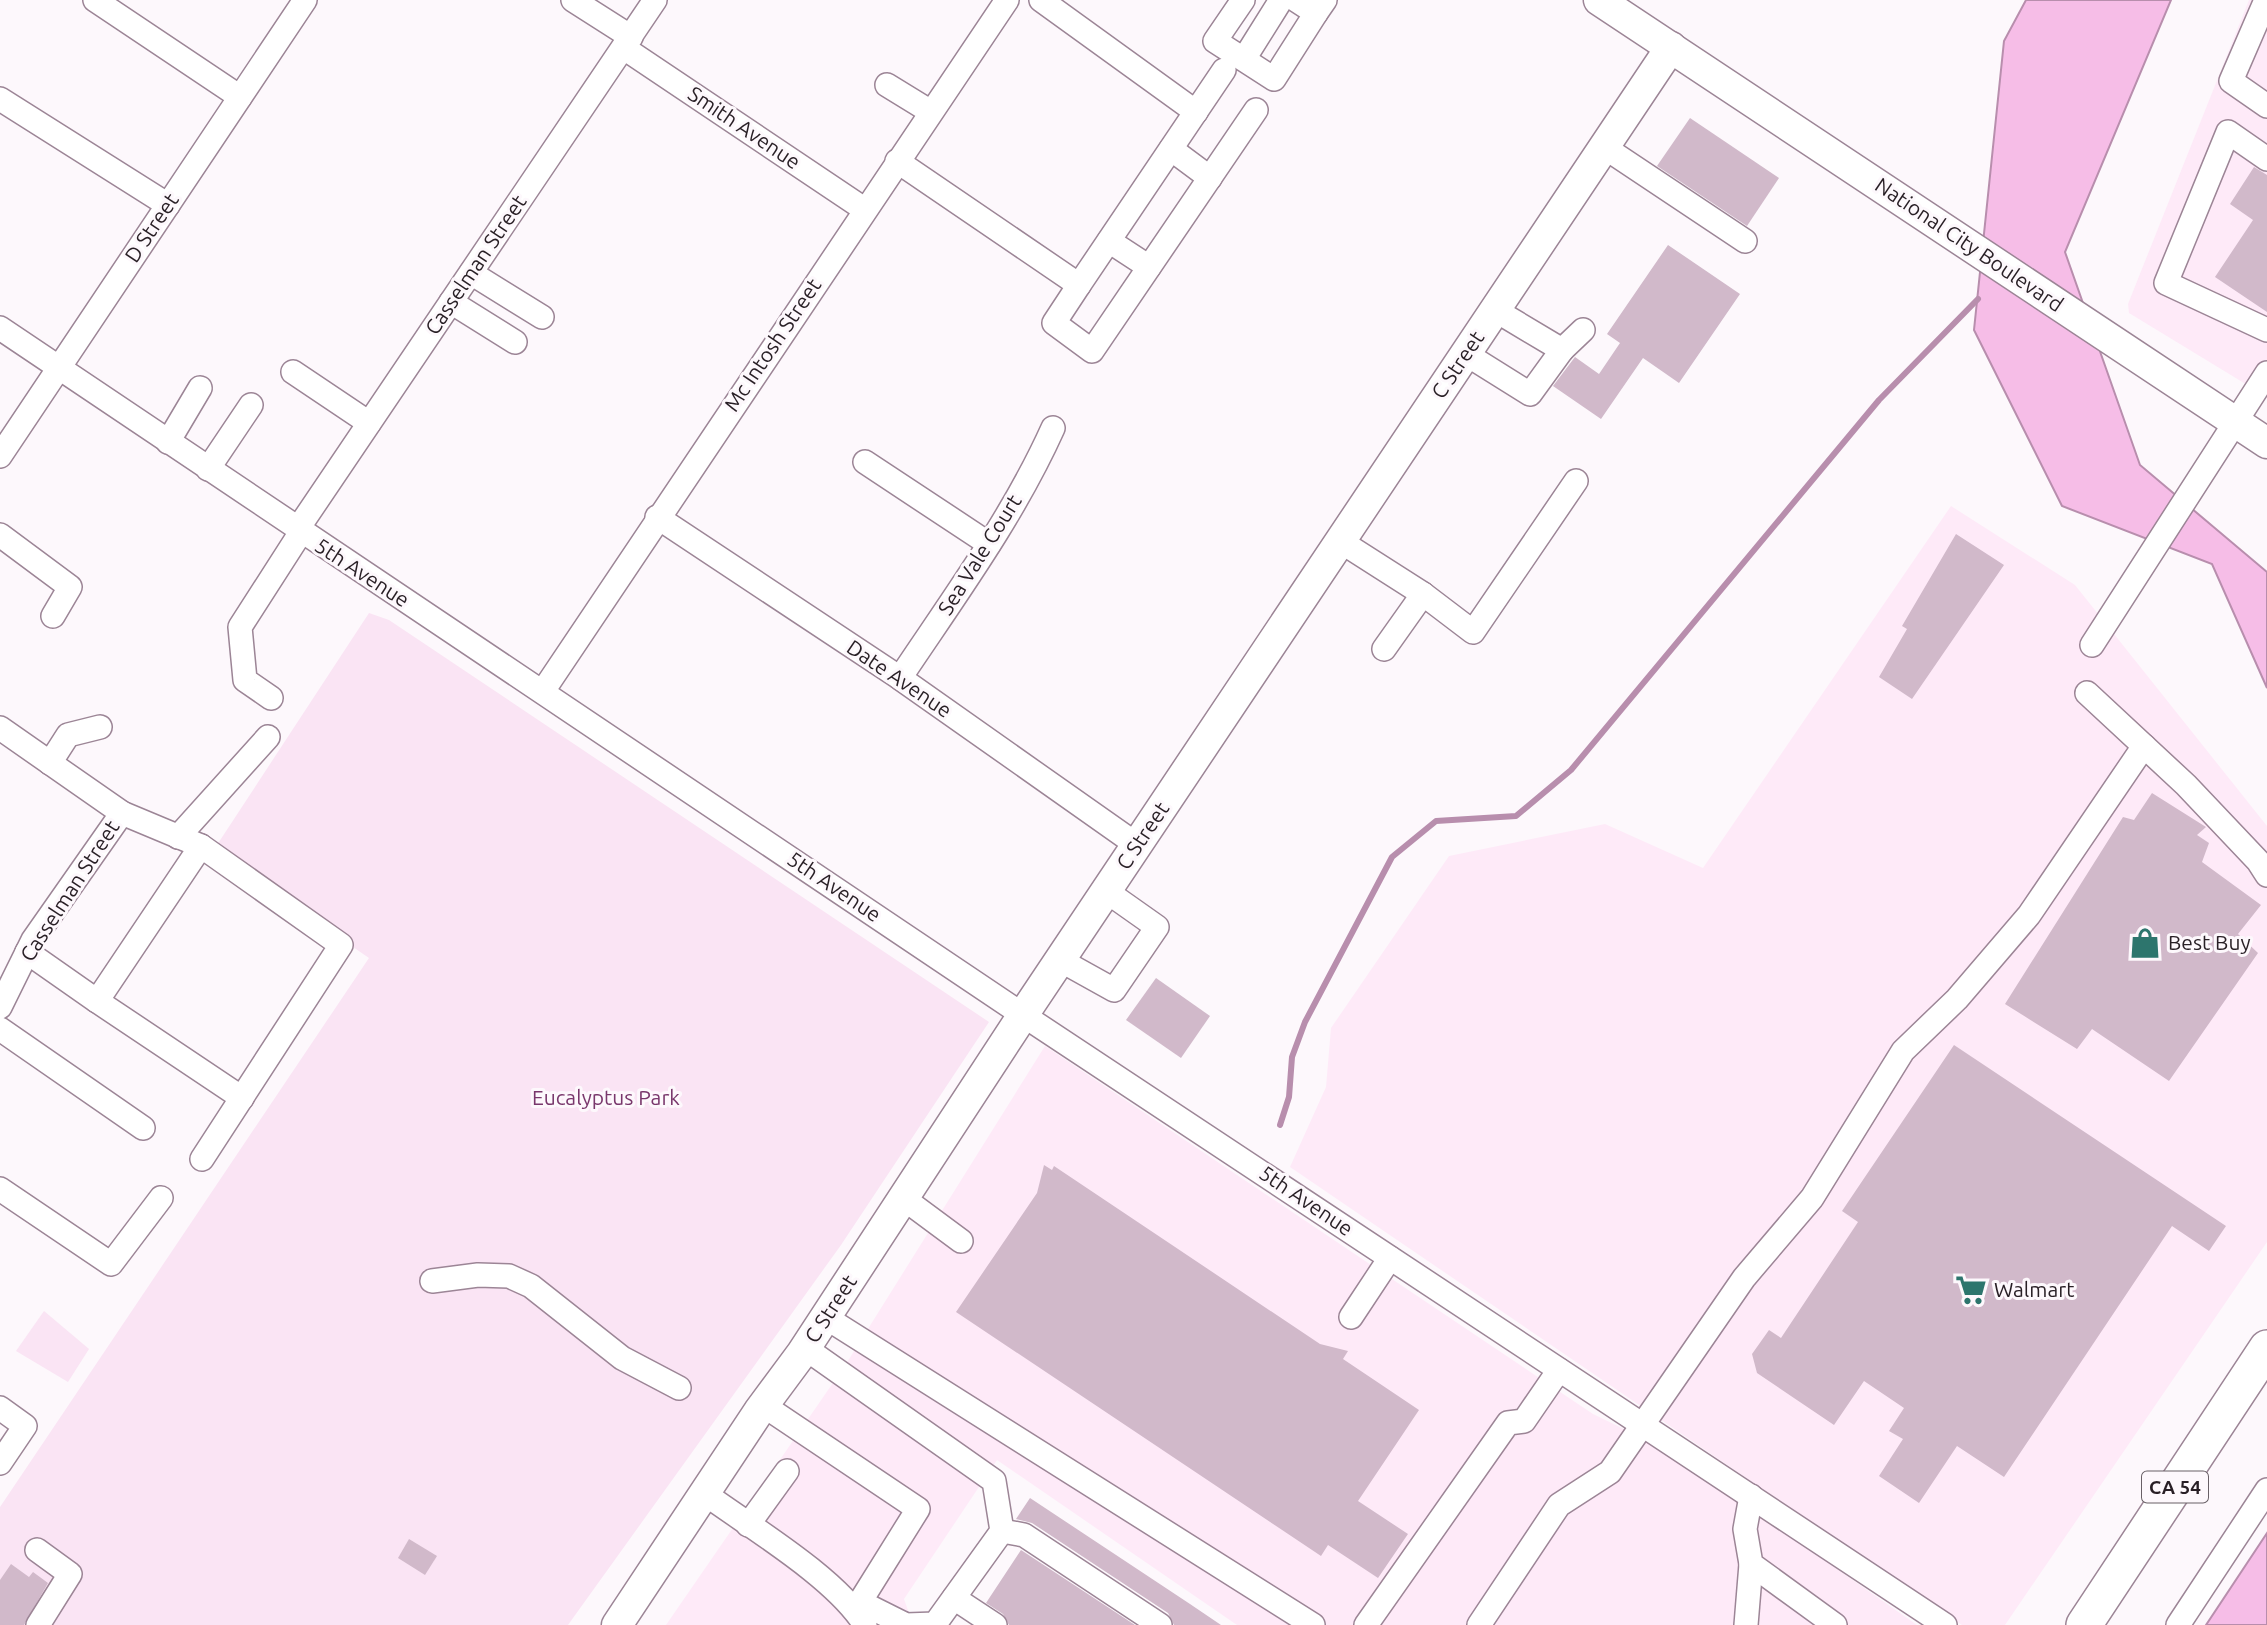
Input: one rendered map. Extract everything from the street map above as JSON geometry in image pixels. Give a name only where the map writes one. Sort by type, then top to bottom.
[{"type":"highway","name":"CA 54","points":[[2084,1625],[2267,1348]]},
{"type":"main road","name":"National City Boulevard","points":[[1599,0],[2267,443]]},
{"type":"main road","name":"C Street","points":[[617,1625],[763,1405],[805,1348],[1060,960],[1671,47]]},
{"type":"street","points":[[95,0],[240,97]]},
{"type":"street","name":"D Street","points":[[0,456],[305,0]]},
{"type":"street","name":"Smith Avenue","points":[[573,0],[608,9],[627,42],[864,209]]},
{"type":"street","name":"Casselman Street","points":[[271,698],[245,680],[240,627],[369,423],[655,0]]},
{"type":"street","name":"Mc Intosh Street","points":[[543,691],[657,517],[1007,0]]},
{"type":"street","points":[[1041,0],[1196,112]]},
{"type":"street","points":[[1243,0],[1215,41],[1234,65],[1274,79],[1320,7],[1296,0]]},
{"type":"street","points":[[1256,110],[1092,351],[1054,323],[1196,112],[1281,0]]},
{"type":"street","points":[[2266,0],[2231,80],[2267,106]]},
{"type":"street","points":[[887,85],[931,112]]},
{"type":"street","points":[[0,99],[168,205]]},
{"type":"street","points":[[2267,159],[2228,132],[2166,283],[2267,330]]},
{"type":"street","points":[[1604,147],[1745,242]]},
{"type":"street","points":[[1171,149],[1210,178]]},
{"type":"street","points":[[897,161],[1080,285]]},
{"type":"street","points":[[1109,241],[1149,267]]},
{"type":"street","points":[[471,274],[542,317]]},
{"type":"street","points":[[451,302],[515,342]]},
{"type":"street","points":[[1495,310],[1562,350]]},
{"type":"street","name":"5th Avenue","points":[[0,328],[1023,1016],[1945,1625]]},
{"type":"street","points":[[1466,354],[1530,394],[1562,350],[1583,330]]},
{"type":"street","points":[[292,372],[369,423]]},
{"type":"street","points":[[2092,645],[2267,373]]},
{"type":"street","points":[[168,442],[200,388]]},
{"type":"street","points":[[208,469],[251,405]]},
{"type":"street","name":"Sea Vale Court","points":[[900,678],[989,544],[1035,468],[1053,428]]},
{"type":"street","points":[[865,462],[989,544]]},
{"type":"street","points":[[1340,541],[1423,594],[1473,632],[1576,481]]},
{"type":"street","name":"Date Avenue","points":[[657,517],[900,678],[1137,845]]},
{"type":"street","points":[[0,535],[70,587],[53,616]]},
{"type":"street","points":[[1384,649],[1423,594]]},
{"type":"street","points":[[2087,693],[2195,794],[2258,861],[2267,875]]},
{"type":"street","points":[[50,763],[68,735],[100,727]]},
{"type":"street","points":[[0,729],[121,813],[201,846],[341,945],[202,1159]]},
{"type":"street","points":[[178,837],[268,737]]},
{"type":"street","points":[[1479,1625],[1559,1505],[1610,1472],[1744,1278],[1812,1198],[1903,1051],[1957,999],[2029,915],[2144,746]]},
{"type":"street","name":"Casselman Street","points":[[0,1007],[27,952],[121,813]]},
{"type":"street","points":[[97,1001],[201,846]]},
{"type":"street","points":[[1060,960],[1114,990],[1157,927],[1106,891]]},
{"type":"street","points":[[27,952],[242,1098]]},
{"type":"street","points":[[0,1029],[143,1128]]},
{"type":"street","points":[[0,1189],[111,1264],[161,1198]]},
{"type":"street","points":[[903,1198],[961,1241]]},
{"type":"street","points":[[1351,1317],[1390,1258]]},
{"type":"street","points":[[432,1281],[478,1275],[498,1276],[531,1286],[622,1358],[679,1388]]},
{"type":"street","points":[[825,1317],[1313,1625]]},
{"type":"street","points":[[705,1493],[812,1572],[860,1612],[906,1625],[935,1623],[1002,1531],[994,1481],[805,1348]]},
{"type":"street","points":[[1366,1625],[1508,1423],[1524,1421],[1559,1370]]},
{"type":"street","points":[[763,1405],[918,1509],[860,1612]]},
{"type":"street","points":[[0,1408],[25,1426],[0,1463]]},
{"type":"street","points":[[748,1525],[787,1471]]},
{"type":"street","points":[[2178,1625],[2267,1490]]},
{"type":"street","points":[[1746,1625],[1751,1564],[1745,1529],[1751,1496]]},
{"type":"street","points":[[1002,1531],[1024,1535],[1160,1625]]},
{"type":"street","points":[[37,1550],[70,1574],[38,1625]]},
{"type":"street","points":[[1751,1564],[1835,1625]]},
{"type":"street","points":[[954,1598],[995,1625]]},
{"type":"shaded area","points":[[2026,0],[2171,0],[2065,252],[2140,465],[2267,572],[2267,688],[2212,564],[2062,506],[1974,330],[2004,41]]},
{"type":"shaded area","points":[[2249,0],[2267,0],[2267,397],[2129,313],[2128,304]]},
{"type":"shaded area","points":[[1951,506],[2075,585],[2267,826],[2267,1242],[2005,1625],[1962,1625],[1290,1167],[1326,1087],[1331,1028],[1449,856],[1605,824],[1703,868]]},
{"type":"shaded area","points":[[1045,1046],[1593,1414],[1667,1450],[1917,1625],[1237,1625],[997,1460],[904,1599],[913,1625],[666,1625],[846,1364]]},
{"type":"shaded area","points":[[2267,1533],[2267,1625],[2206,1625]]},
{"type":"green space","name":"Eucalyptus Park","points":[[369,613],[389,620],[989,1022],[841,1245],[568,1625],[0,1625],[0,1507],[369,958],[213,851]]},
{"type":"green space","points":[[44,1311],[89,1349],[68,1382],[16,1351]]},
{"type":"building","points":[[1690,118],[1779,178],[1747,226],[1657,166]]},
{"type":"building","points":[[2254,167],[2267,175],[2267,312],[2215,277],[2253,220],[2230,204]]},
{"type":"building","points":[[1668,245],[1740,294],[1679,383],[1643,358],[1601,419],[1553,386],[1575,357],[1599,374],[1620,343],[1607,334]]},
{"type":"building","points":[[1956,534],[2004,565],[1912,699],[1879,677],[1907,629],[1902,626]]},
{"type":"building","name":"Best Buy","points":[[2152,793],[2206,827],[2197,835],[2209,843],[2202,862],[2261,905],[2238,934],[2258,953],[2169,1081],[2092,1029],[2077,1049],[2005,1004],[2123,817],[2134,820]]},
{"type":"building","points":[[1156,978],[1210,1016],[1181,1058],[1126,1020]]},
{"type":"building","name":"Walmart","points":[[1954,1045],[2226,1226],[2209,1251],[2172,1226],[2004,1477],[1957,1446],[1919,1503],[1879,1476],[1903,1439],[1889,1431],[1904,1408],[1864,1381],[1834,1425],[1757,1373],[1752,1354],[1769,1330],[1781,1338],[1858,1222],[1842,1211]]},
{"type":"building","points":[[1044,1165],[1052,1170],[1054,1166],[1320,1344],[1348,1351],[1343,1359],[1419,1410],[1358,1501],[1408,1534],[1378,1578],[1328,1545],[1321,1556],[956,1312],[1037,1193]]},
{"type":"building","points":[[1030,1498],[1221,1625],[1174,1625],[1168,1613],[1032,1523],[1016,1519]]},
{"type":"building","points":[[409,1539],[437,1556],[425,1575],[398,1558]]},
{"type":"building","points":[[1021,1550],[1135,1625],[1009,1625],[1003,1614],[986,1603]]},
{"type":"building","points":[[11,1564],[29,1577],[33,1572],[48,1583],[24,1625],[0,1625],[0,1580]]},
{"type":"waterway","points":[[1280,1125],[1289,1097],[1292,1057],[1305,1022],[1392,857],[1436,821],[1516,816],[1571,770],[1879,400],[1978,299]]},
{"type":"place","name":"Best Buy","points":[[2145,943]]},
{"type":"place","name":"Walmart","points":[[1971,1290]]}]
